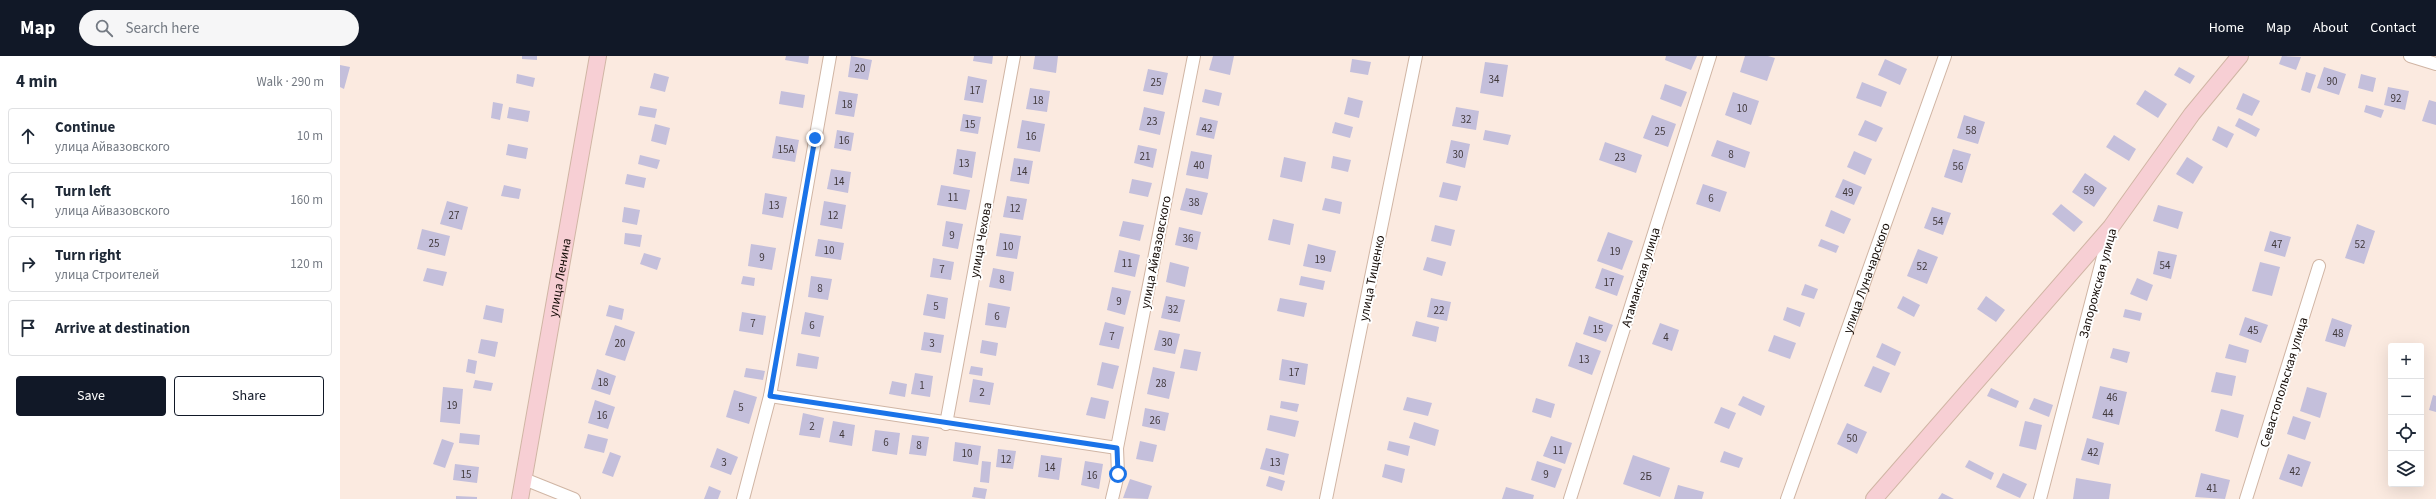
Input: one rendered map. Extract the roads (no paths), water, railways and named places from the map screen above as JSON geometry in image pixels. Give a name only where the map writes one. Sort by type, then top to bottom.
[{"type":"main road","name":"улица Ленина","points":[[520,499],[598,56]]},
{"type":"main road","name":"Запорожская улица","points":[[2111,227],[2192,114],[2240,56]]},
{"type":"main road","points":[[1874,499],[2111,227]]},
{"type":"street","points":[[743,499],[770,396],[830,56]]},
{"type":"street","name":"улица Чехова","points":[[946,424],[1014,56]]},
{"type":"street","name":"улица Айвазовского","points":[[1112,499],[1118,474],[1117,448],[1194,56]]},
{"type":"street","name":"улица Тищенко","points":[[1326,499],[1416,56]]},
{"type":"street","name":"Атаманская улица","points":[[1570,499],[1710,56]]},
{"type":"street","name":"улица Луначарского","points":[[1787,499],[1945,56]]},
{"type":"street","points":[[2410,56],[2436,64]]},
{"type":"street","name":"Запорожская улица","points":[[2040,499],[2111,227]]},
{"type":"street","name":"Севастопольская улица","points":[[2246,499],[2319,266]]},
{"type":"street","points":[[770,396],[946,424],[1117,448]]},
{"type":"street","points":[[524,479],[574,499]]}]
